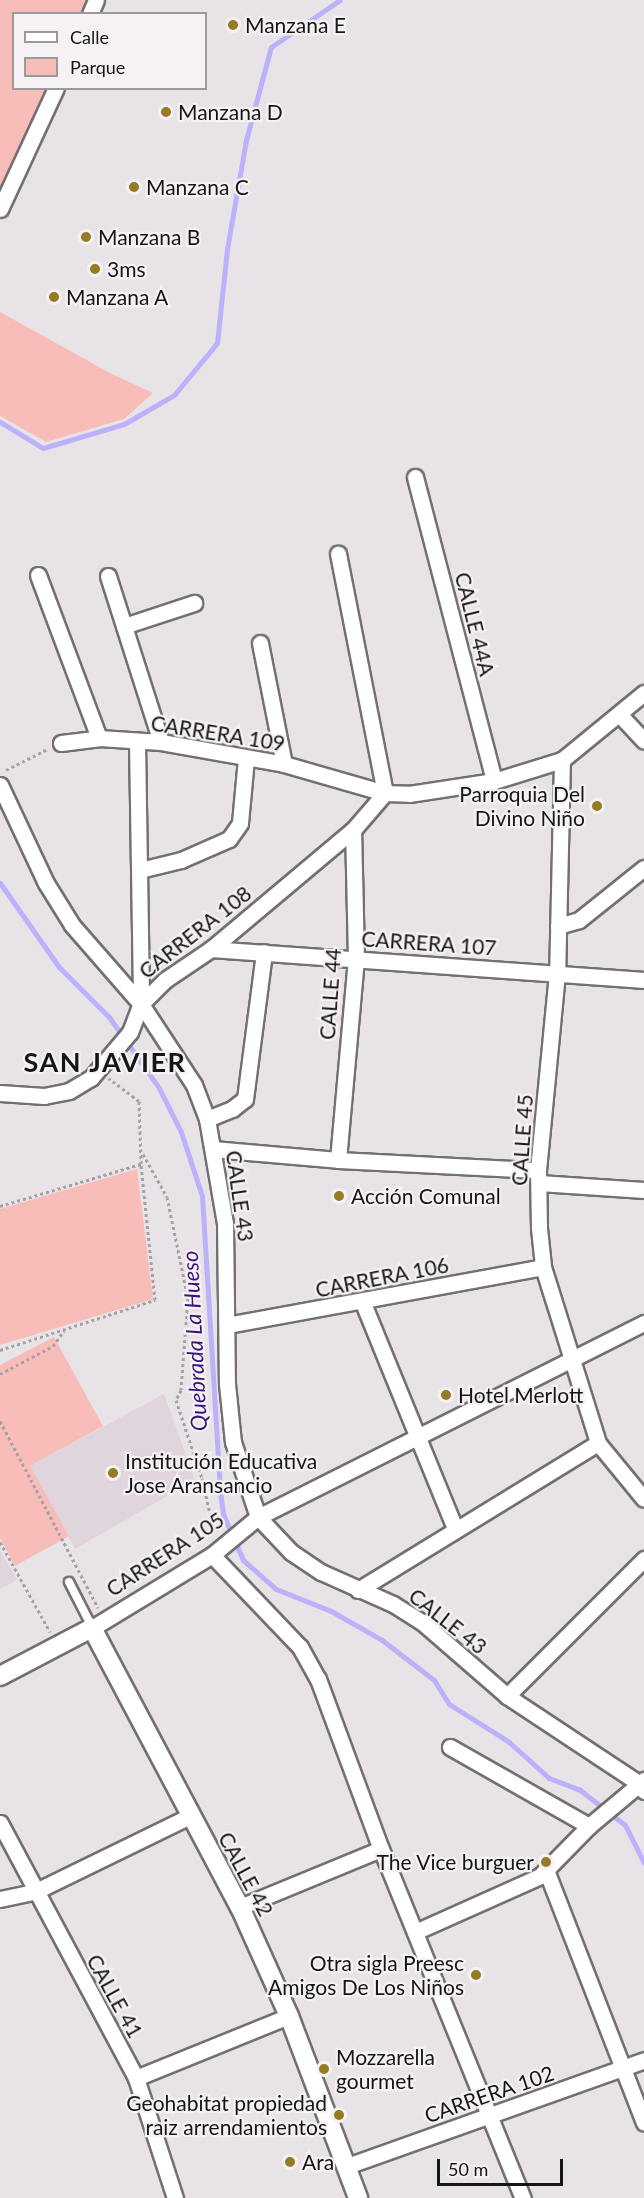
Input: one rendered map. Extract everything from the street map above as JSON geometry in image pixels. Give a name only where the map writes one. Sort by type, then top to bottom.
[{"type":"street","points":[[0,209],[55,90]]},
{"type":"street","name":"CALLE 44A","points":[[415,477],[494,781]]},
{"type":"street","points":[[338,555],[385,793],[409,794],[494,781],[562,760],[620,715],[644,693]]},
{"type":"street","points":[[38,575],[99,738]]},
{"type":"street","points":[[108,576],[161,742]]},
{"type":"street","points":[[124,626],[194,603]]},
{"type":"street","points":[[260,643],[284,764]]},
{"type":"street","points":[[620,715],[644,741]]},
{"type":"street","name":"CARRERA 109","points":[[61,743],[99,738],[161,742],[284,764],[385,793]]},
{"type":"street","points":[[137,741],[141,1004]]},
{"type":"street","points":[[140,870],[181,860],[229,839],[240,823],[246,758]]},
{"type":"street","name":"CALLE 45","points":[[562,760],[557,973],[539,1177],[543,1267],[598,1443],[644,1499]]},
{"type":"street","name":"CALLE 43","points":[[0,785],[46,883],[72,925],[141,1004],[194,1085],[207,1119],[225,1223],[226,1384],[233,1442],[258,1517],[291,1552],[358,1590],[393,1604],[422,1622],[507,1696],[643,1785]]},
{"type":"street","name":"CARRERA 108","points":[[0,1093],[44,1096],[69,1091],[99,1069],[130,1032],[141,1004],[165,980],[212,949],[352,830],[385,793]]},
{"type":"street","name":"CALLE 44","points":[[338,1160],[356,958],[352,830]]},
{"type":"street","points":[[558,926],[579,920],[644,868]]},
{"type":"street","name":"CARRERA 107","points":[[212,949],[644,980]]},
{"type":"street","points":[[207,1119],[232,1109],[245,1099],[264,952]]},
{"type":"street","points":[[213,1149],[539,1177],[644,1190]]},
{"type":"street","name":"CARRERA 106","points":[[227,1325],[363,1303],[543,1267]]},
{"type":"street","points":[[363,1303],[455,1529]]},
{"type":"street","name":"CARRERA 105","points":[[0,1676],[99,1624],[212,1555],[258,1517],[417,1434],[573,1360],[644,1323]]},
{"type":"street","points":[[358,1590],[598,1443]]},
{"type":"street","points":[[212,1555],[300,1647],[312,1668],[381,1849],[492,2116],[523,2198]]},
{"type":"street","points":[[507,1696],[644,1559]]},
{"type":"street","name":"CALLE 42","points":[[99,1624],[190,1816],[240,1907],[290,2016],[358,2198]]},
{"type":"street","points":[[450,1747],[591,1824]]},
{"type":"street","points":[[415,1932],[546,1870],[591,1824],[643,1785]]},
{"type":"street","points":[[0,1899],[34,1892],[190,1816]]},
{"type":"street","name":"CALLE 41","points":[[0,1823],[34,1892],[136,2078],[175,2198]]},
{"type":"street","points":[[240,1907],[381,1849]]},
{"type":"street","points":[[546,1870],[644,2123]]},
{"type":"street","points":[[136,2078],[290,2016]]},
{"type":"street","name":"CARRERA 102","points":[[347,2166],[644,2060]]},
{"type":"lane","name":"CALLE 42","points":[[69,1582],[99,1624]]},
{"type":"path","points":[[0,772],[61,743]]},
{"type":"path","points":[[0,1350],[155,1300],[141,1164],[139,1101],[99,1069]]},
{"type":"path","points":[[142,1152],[167,1197],[188,1298],[181,1390],[176,1400],[212,1523]]},
{"type":"path","points":[[0,1206],[141,1164]]},
{"type":"path","points":[[0,1374],[53,1346],[65,1329]]},
{"type":"path","points":[[0,1421],[99,1624]]},
{"type":"path","points":[[0,1542],[58,1646]]},
{"type":"shaded area","name":"Institución Educativa Jose Aransancio","points":[[164,1394],[195,1480],[75,1549],[30,1466]]},
{"type":"shaded area","points":[[0,1550],[17,1580],[0,1589]]},
{"type":"green space","points":[[0,0],[98,0],[92,12],[12,12],[12,90],[55,90],[0,215]]},
{"type":"green space","points":[[0,312],[110,373],[153,393],[124,419],[46,442],[0,416]]},
{"type":"green space","points":[[137,1169],[153,1299],[0,1345],[0,1209]]},
{"type":"green space","points":[[54,1337],[103,1426],[30,1466],[69,1536],[15,1566],[0,1538],[0,1365]]},
{"type":"waterway","points":[[0,422],[43,448],[124,424],[174,395],[217,343],[227,249],[246,140],[271,47],[340,0]]},
{"type":"waterway","name":"Quebrada La Hueso","points":[[0,883],[59,967],[109,1017],[159,1088],[181,1132],[202,1196],[223,1514],[243,1560],[276,1589],[331,1611],[382,1640],[434,1680],[449,1704],[509,1742],[549,1778],[580,1790],[625,1825],[644,1863]]},
{"type":"place","name":"Manzana E","points":[[233,25]]},
{"type":"place","name":"Manzana D","points":[[166,112]]},
{"type":"place","name":"Manzana C","points":[[134,187]]},
{"type":"place","name":"Manzana B","points":[[86,237]]},
{"type":"place","name":"3ms","points":[[95,269]]},
{"type":"place","name":"Manzana A","points":[[54,297]]},
{"type":"place","name":"Parroquia Del Divino Niño","points":[[597,806]]},
{"type":"place","name":"Acción Comunal","points":[[339,1196]]},
{"type":"place","name":"Hotel Merlott","points":[[446,1395]]},
{"type":"place","name":"Institución Educativa Jose Aransancio","points":[[113,1473]]},
{"type":"place","name":"The Vice burguer","points":[[546,1862]]},
{"type":"place","name":"Otra sigla Preesc Amigos De Los Niños","points":[[476,1975]]},
{"type":"place","name":"Mozzarella gourmet","points":[[324,2069]]},
{"type":"place","name":"Geohabitat propiedad raiz arrendamientos","points":[[339,2115]]},
{"type":"place","name":"Ara","points":[[290,2162]]},
{"type":"district","name":"SAN JAVIER","points":[[105,1062]]}]
